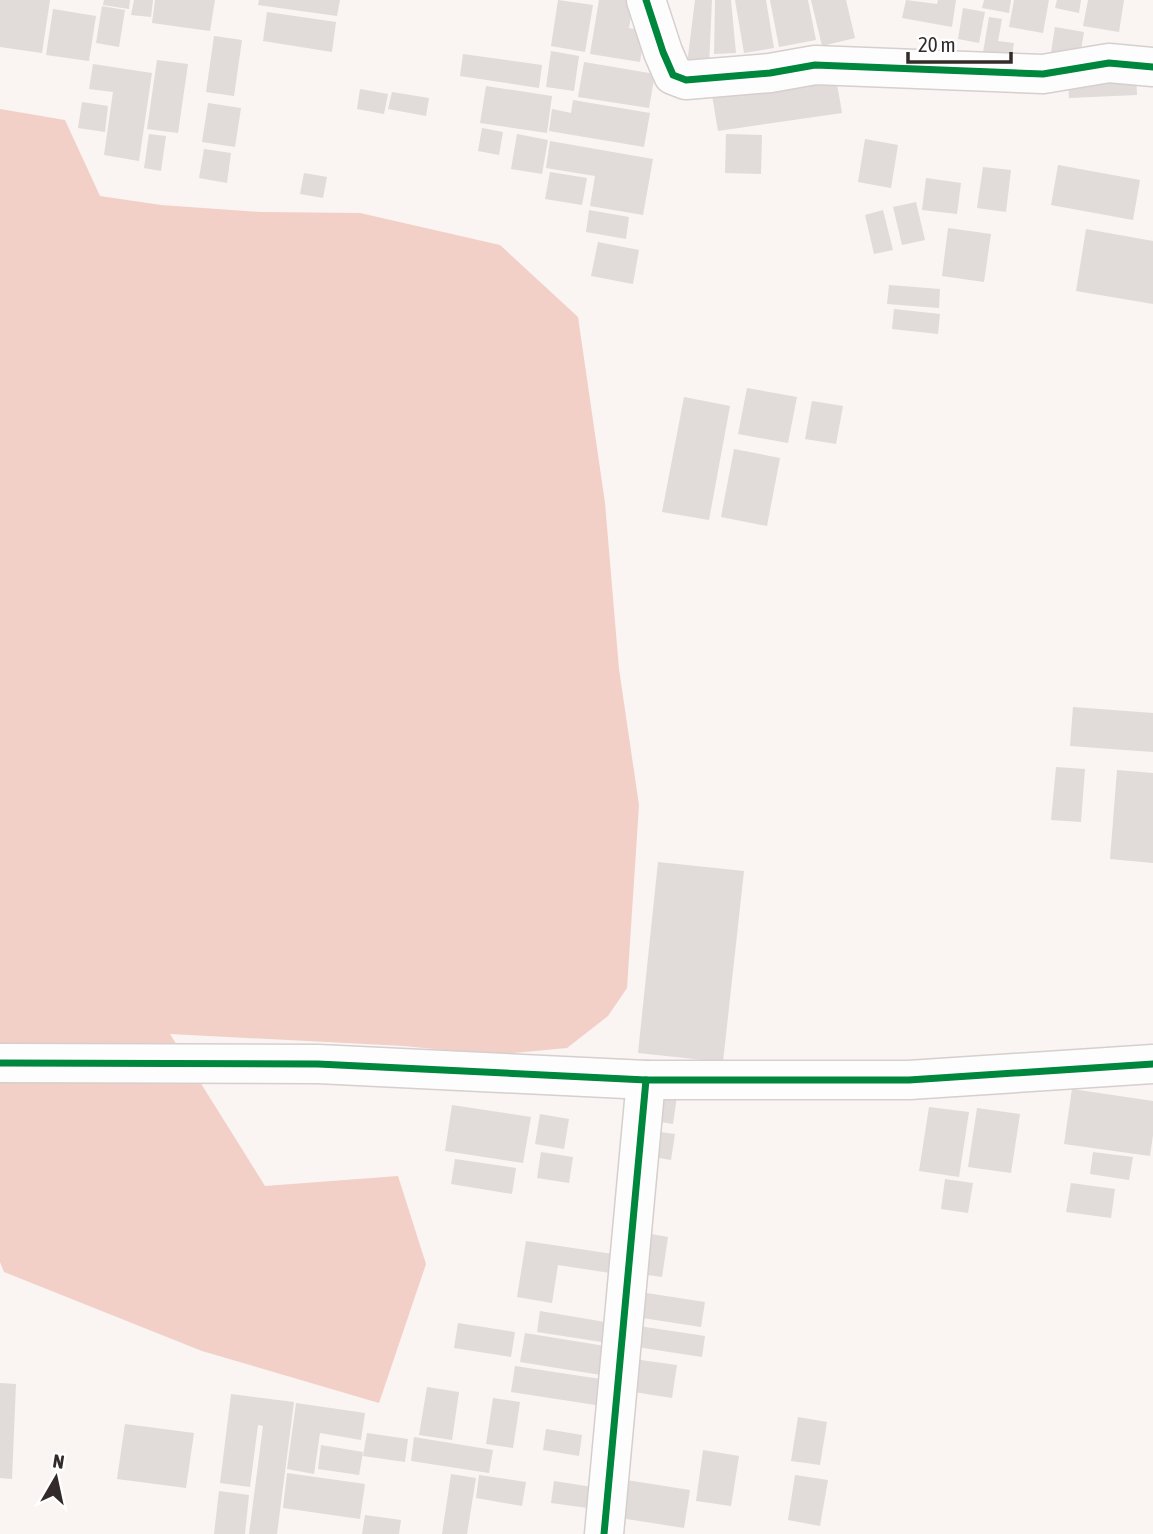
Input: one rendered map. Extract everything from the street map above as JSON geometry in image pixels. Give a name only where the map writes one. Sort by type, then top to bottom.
[{"type":"street","points":[[646,0],[673,75],[686,80],[770,73],[815,65],[1043,74],[1110,63],[1153,67]]},
{"type":"street","points":[[0,1063],[318,1064],[646,1080],[909,1080],[1153,1063]]},
{"type":"street","points":[[604,1534],[646,1080]]},
{"type":"shaded area","points":[[0,109],[65,120],[100,196],[161,205],[261,212],[360,213],[500,245],[578,317],[605,503],[619,669],[639,805],[627,988],[608,1016],[567,1048],[493,1055],[404,1046],[170,1034],[265,1186],[398,1176],[426,1264],[379,1403],[202,1351],[4,1272],[0,1262]]},
{"type":"building","points":[[0,0],[50,0],[42,53],[0,47]]},
{"type":"building","points":[[104,0],[130,0],[129,9],[103,5]]},
{"type":"building","points":[[134,0],[153,0],[151,17],[131,15]]},
{"type":"building","points":[[155,0],[215,0],[210,31],[152,23]]},
{"type":"building","points":[[259,0],[340,0],[337,16],[258,5]]},
{"type":"building","points":[[558,0],[593,5],[585,52],[551,46]]},
{"type":"building","points":[[599,0],[634,0],[629,28],[645,31],[640,62],[590,54]]},
{"type":"building","points":[[695,0],[712,0],[709,66],[687,64]]},
{"type":"building","points":[[715,0],[731,0],[736,53],[714,54]]},
{"type":"building","points":[[735,0],[766,0],[774,48],[744,53]]},
{"type":"building","points":[[770,0],[808,0],[816,40],[779,47]]},
{"type":"building","points":[[811,0],[846,0],[855,38],[822,46]]},
{"type":"building","points":[[906,0],[937,4],[938,0],[956,0],[952,27],[902,18]]},
{"type":"building","points":[[984,0],[1011,0],[1009,13],[982,8]]},
{"type":"building","points":[[1014,0],[1049,0],[1043,33],[1009,27]]},
{"type":"building","points":[[1057,0],[1081,0],[1079,13],[1055,8]]},
{"type":"building","points":[[1088,0],[1124,0],[1119,32],[1083,26]]},
{"type":"building","points":[[102,6],[125,10],[119,47],[96,43]]},
{"type":"building","points":[[963,8],[985,12],[979,43],[958,39]]},
{"type":"building","points":[[53,9],[96,16],[89,61],[46,55]]},
{"type":"building","points":[[267,12],[336,22],[332,52],[263,41]]},
{"type":"building","points":[[989,17],[1002,19],[998,41],[1014,43],[1010,69],[981,64]]},
{"type":"building","points":[[1055,27],[1084,32],[1080,56],[1051,52]]},
{"type":"building","points":[[214,36],[242,40],[234,96],[206,92]]},
{"type":"building","points":[[551,51],[579,56],[574,91],[546,87]]},
{"type":"building","points":[[463,54],[542,65],[539,88],[460,76]]},
{"type":"building","points":[[157,60],[188,64],[178,133],[147,129]]},
{"type":"building","points":[[584,62],[655,74],[649,108],[578,97]]},
{"type":"building","points":[[93,64],[152,73],[139,161],[104,155],[113,92],[89,89]]},
{"type":"building","points":[[1136,73],[1137,95],[1069,98],[1068,76]]},
{"type":"building","points":[[836,78],[842,113],[718,131],[712,95]]},
{"type":"building","points":[[486,86],[552,96],[547,133],[480,123]]},
{"type":"building","points":[[360,89],[388,94],[384,114],[357,109]]},
{"type":"building","points":[[392,92],[429,98],[426,116],[388,109]]},
{"type":"building","points":[[573,100],[650,113],[644,147],[549,131],[552,109],[571,113]]},
{"type":"building","points":[[82,102],[108,106],[105,132],[78,128]]},
{"type":"building","points":[[208,103],[241,108],[235,147],[202,142]]},
{"type":"building","points":[[482,128],[503,132],[499,155],[478,151]]},
{"type":"building","points":[[149,134],[166,136],[161,171],[144,168]]},
{"type":"building","points":[[517,134],[548,140],[542,174],[511,169]]},
{"type":"building","points":[[726,134],[762,135],[761,174],[725,173]]},
{"type":"building","points":[[865,139],[898,145],[891,188],[858,182]]},
{"type":"building","points":[[550,141],[653,159],[643,215],[590,206],[595,176],[546,168]]},
{"type":"building","points":[[204,149],[231,153],[227,183],[199,178]]},
{"type":"building","points":[[1058,165],[1140,180],[1133,220],[1051,205]]},
{"type":"building","points":[[983,167],[1011,170],[1006,212],[977,208]]},
{"type":"building","points":[[550,172],[587,178],[582,205],[545,199]]},
{"type":"building","points":[[304,173],[327,177],[323,198],[300,194]]},
{"type":"building","points":[[926,178],[961,183],[957,214],[922,210]]},
{"type":"building","points":[[916,202],[925,240],[902,245],[893,207]]},
{"type":"building","points":[[589,210],[629,217],[626,239],[586,232]]},
{"type":"building","points":[[883,210],[893,250],[874,254],[865,215]]},
{"type":"building","points":[[948,228],[991,234],[984,282],[942,276]]},
{"type":"building","points":[[1086,229],[1153,241],[1153,304],[1076,291]]},
{"type":"building","points":[[598,242],[639,250],[633,284],[591,276]]},
{"type":"building","points":[[889,285],[940,289],[939,308],[887,304]]},
{"type":"building","points":[[894,309],[940,314],[938,334],[892,329]]},
{"type":"building","points":[[747,388],[797,397],[788,443],[738,434]]},
{"type":"building","points":[[684,397],[730,406],[709,520],[662,512]]},
{"type":"building","points":[[812,401],[843,406],[836,444],[805,439]]},
{"type":"building","points":[[734,449],[780,458],[767,526],[721,517]]},
{"type":"building","points":[[1073,707],[1153,713],[1153,752],[1070,746]]},
{"type":"building","points":[[1056,767],[1085,769],[1081,822],[1051,820]]},
{"type":"building","points":[[1117,770],[1153,773],[1153,863],[1110,859]]},
{"type":"building","points":[[658,862],[744,871],[723,1062],[638,1053]]},
{"type":"building","points":[[1072,1089],[1153,1101],[1150,1156],[1064,1144]]},
{"type":"building","points":[[651,1092],[677,1096],[673,1124],[647,1120]]},
{"type":"building","points":[[452,1105],[531,1117],[523,1163],[445,1151]]},
{"type":"building","points":[[929,1107],[969,1112],[959,1177],[919,1171]]},
{"type":"building","points":[[977,1108],[1020,1114],[1011,1173],[968,1167]]},
{"type":"building","points":[[540,1114],[569,1119],[564,1149],[535,1144]]},
{"type":"building","points":[[646,1130],[675,1134],[671,1160],[642,1155]]},
{"type":"building","points":[[541,1152],[573,1157],[569,1183],[537,1178]]},
{"type":"building","points":[[1093,1152],[1133,1157],[1129,1180],[1090,1174]]},
{"type":"building","points":[[455,1159],[516,1168],[512,1194],[451,1184]]},
{"type":"building","points":[[945,1179],[973,1183],[968,1213],[941,1209]]},
{"type":"building","points":[[1071,1183],[1115,1189],[1111,1218],[1066,1212]]},
{"type":"building","points":[[640,1232],[668,1237],[662,1277],[633,1273]]},
{"type":"building","points":[[526,1241],[613,1254],[610,1273],[558,1265],[552,1303],[517,1297]]},
{"type":"building","points":[[640,1292],[705,1302],[701,1327],[636,1317]]},
{"type":"building","points":[[540,1311],[611,1323],[608,1343],[537,1332]]},
{"type":"building","points":[[458,1323],[515,1332],[511,1357],[454,1348]]},
{"type":"building","points":[[632,1325],[705,1336],[702,1357],[630,1346]]},
{"type":"building","points":[[525,1333],[611,1347],[607,1376],[520,1362]]},
{"type":"building","points":[[626,1358],[677,1365],[672,1398],[621,1390]]},
{"type":"building","points":[[515,1366],[607,1380],[602,1406],[511,1392]]},
{"type":"building","points":[[0,1383],[16,1384],[12,1479],[0,1478]]},
{"type":"building","points":[[427,1387],[459,1392],[452,1440],[419,1435]]},
{"type":"building","points":[[231,1394],[294,1402],[277,1534],[249,1534],[263,1426],[258,1425],[250,1487],[220,1483]]},
{"type":"building","points":[[493,1398],[520,1402],[513,1448],[486,1444]]},
{"type":"building","points":[[296,1403],[365,1413],[361,1440],[320,1433],[314,1474],[287,1469]]},
{"type":"building","points":[[798,1417],[827,1422],[820,1465],[791,1461]]},
{"type":"building","points":[[125,1424],[194,1433],[186,1488],[117,1479]]},
{"type":"building","points":[[546,1429],[582,1435],[579,1456],[543,1450]]},
{"type":"building","points":[[367,1433],[408,1439],[405,1462],[363,1456]]},
{"type":"building","points":[[414,1437],[493,1450],[489,1473],[411,1461]]},
{"type":"building","points":[[321,1445],[363,1452],[359,1475],[318,1469]]},
{"type":"building","points":[[703,1450],[739,1456],[731,1506],[696,1501]]},
{"type":"building","points":[[287,1473],[365,1484],[360,1519],[283,1508]]},
{"type":"building","points":[[451,1474],[476,1478],[467,1534],[442,1534]]},
{"type":"building","points":[[479,1475],[526,1482],[522,1506],[476,1498]]},
{"type":"building","points":[[795,1475],[828,1480],[820,1526],[788,1520]]},
{"type":"building","points":[[620,1479],[690,1490],[684,1528],[614,1517]]},
{"type":"building","points":[[554,1481],[599,1488],[595,1509],[551,1503]]},
{"type":"building","points":[[219,1491],[249,1495],[245,1534],[214,1534]]},
{"type":"building","points":[[365,1515],[401,1520],[399,1534],[362,1534]]},
{"type":"cycle path","points":[[646,0],[673,75],[686,80],[770,73],[815,65],[1043,74],[1109,63],[1153,67]]},
{"type":"cycle path","points":[[0,1063],[318,1064],[646,1080],[909,1080],[1153,1064]]},
{"type":"cycle path","points":[[604,1534],[646,1080]]}]
